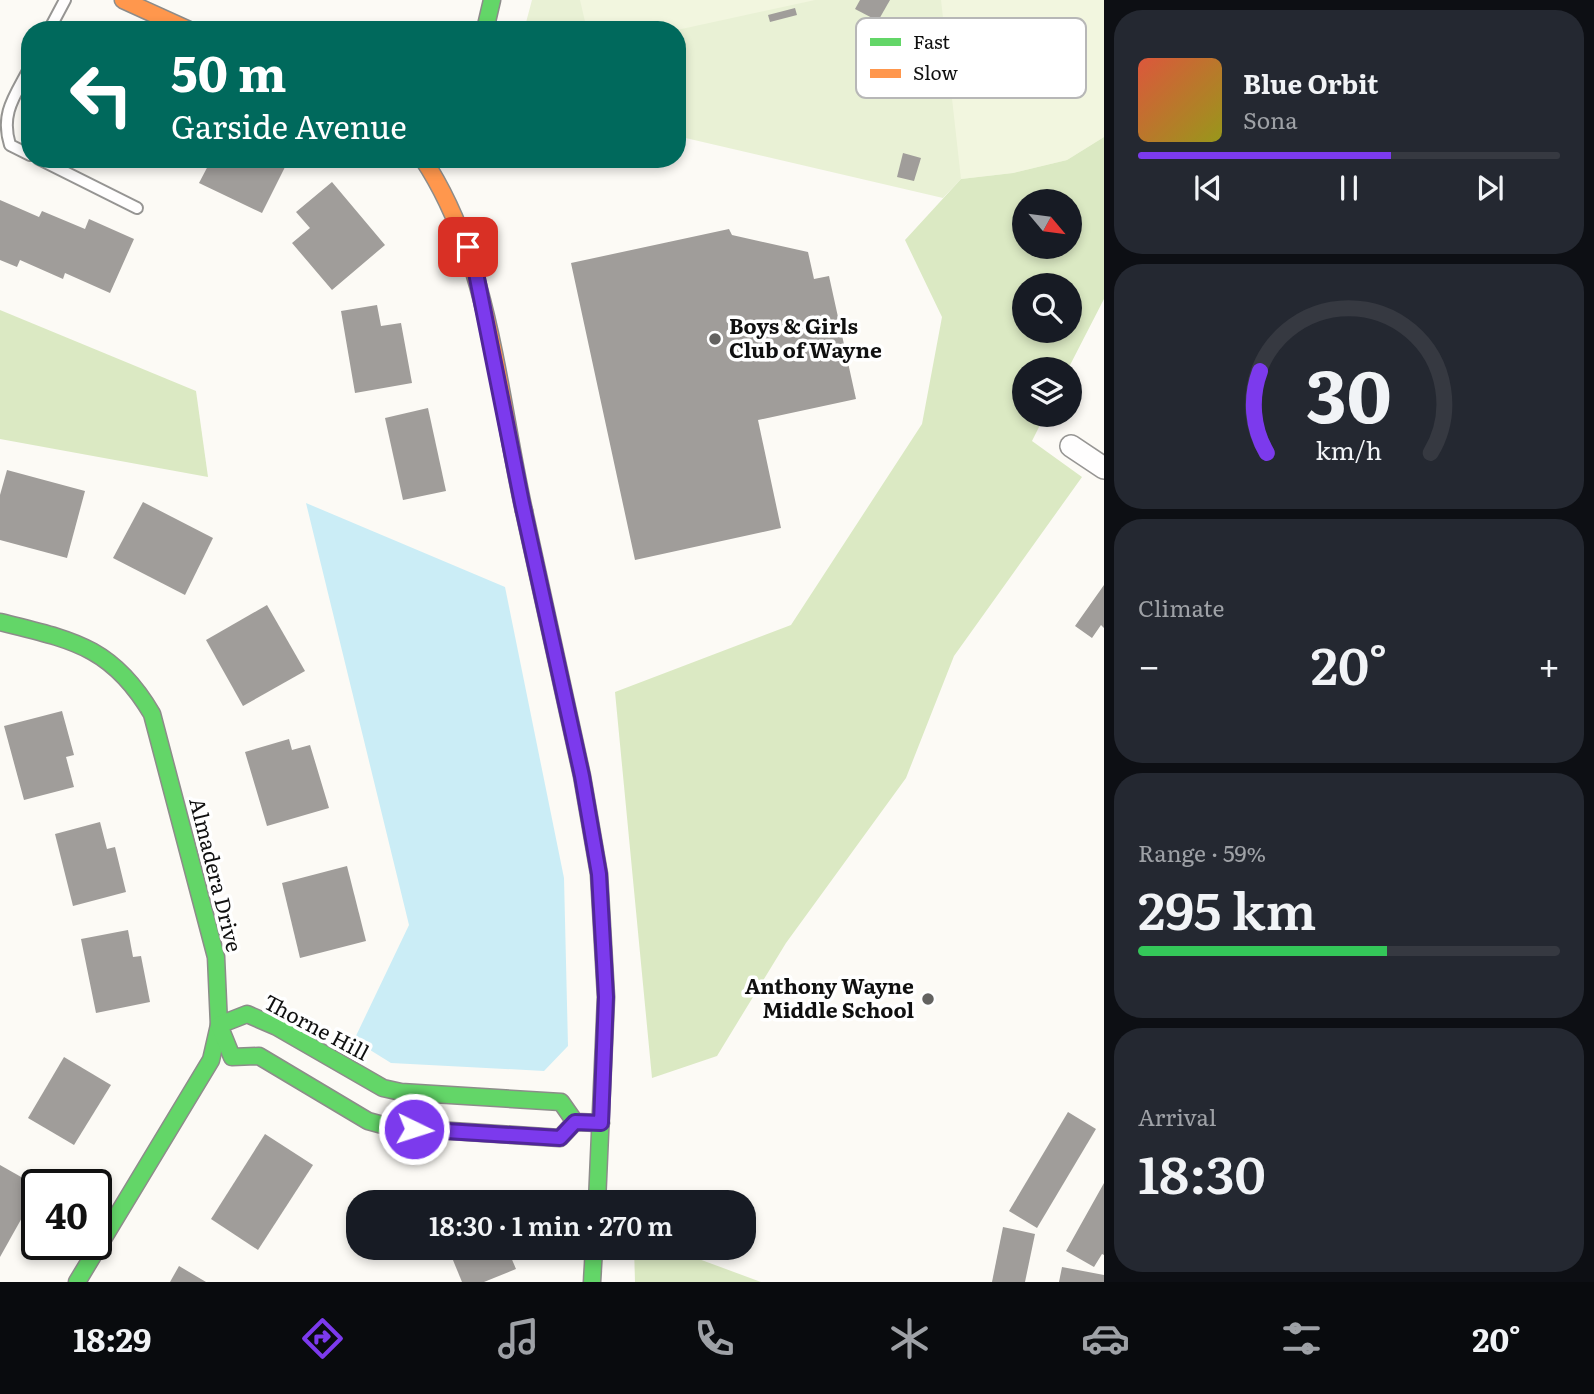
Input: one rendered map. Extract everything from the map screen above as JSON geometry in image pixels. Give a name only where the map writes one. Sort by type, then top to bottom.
[{"type":"street","points":[[123,0],[169,21]]},
{"type":"street","points":[[487,21],[492,0]]},
{"type":"street","points":[[429,168],[445,192],[475,268],[522,503],[582,776],[599,874],[606,997],[598,1190]]},
{"type":"street","points":[[445,192],[451,170]]},
{"type":"street","points":[[1071,446],[1104,468]]},
{"type":"street","name":"Almadera Drive","points":[[0,622],[68,639],[91,649],[129,676],[142,694],[152,714],[216,957],[219,1026],[211,1060],[77,1282]]},
{"type":"street","name":"Thorne Hill","points":[[219,1026],[247,1014],[277,1027],[383,1088],[401,1092],[561,1102],[575,1122]]},
{"type":"street","points":[[219,1026],[232,1057],[259,1056],[368,1121],[390,1127],[560,1138],[575,1122],[601,1123]]},
{"type":"street","points":[[592,1282],[593,1260]]},
{"type":"lane","points":[[54,21],[65,0]]},
{"type":"lane","points":[[21,84],[4,126],[10,145],[21,150]]},
{"type":"lane","points":[[57,168],[137,208]]},
{"type":"green space","points":[[532,0],[1104,0],[1104,222],[1082,209],[1082,189],[1012,189],[961,179],[943,198],[686,138],[686,21],[526,21]]},
{"type":"green space","points":[[580,0],[815,0],[686,28],[686,21],[585,21]]},
{"type":"green space","points":[[941,0],[1104,0],[1104,137],[1067,160],[1013,173],[961,179],[952,98],[1086,98],[1086,18],[943,18]]},
{"type":"green space","points":[[1104,137],[1104,299],[1082,342],[1082,273],[1012,273],[1012,343],[1081,343],[1074,357],[1012,357],[1012,427],[1039,427],[1032,441],[1082,477],[954,656],[906,778],[786,943],[717,1056],[652,1078],[615,692],[791,625],[922,424],[942,317],[905,240],[961,179],[1013,173],[1067,160]]},
{"type":"green space","points":[[0,310],[196,391],[208,477],[0,439]]},
{"type":"green space","points":[[634,1260],[701,1260],[761,1282],[635,1282]]},
{"type":"water","points":[[306,503],[505,587],[564,878],[568,1046],[544,1071],[391,1063],[354,1040],[409,925]]},
{"type":"building","points":[[860,0],[890,0],[880,18],[872,18],[855,9]]},
{"type":"building","points":[[795,8],[797,15],[770,22],[768,15]]},
{"type":"building","points":[[903,153],[921,158],[914,181],[897,177]]},
{"type":"building","points":[[207,168],[284,168],[262,213],[199,183]]},
{"type":"building","points":[[332,182],[385,245],[332,290],[292,243],[310,228],[296,212]]},
{"type":"building","points":[[0,200],[39,217],[42,211],[85,229],[89,219],[134,239],[110,293],[65,273],[63,279],[20,260],[17,267],[0,260]]},
{"type":"building","name":"Boys & Girls Club of Wayne","points":[[729,229],[732,235],[808,252],[814,279],[829,276],[856,399],[758,420],[781,528],[635,560],[571,263]]},
{"type":"building","points":[[377,305],[381,326],[401,323],[412,383],[355,393],[341,311]]},
{"type":"building","points":[[428,408],[446,491],[403,500],[385,418]]},
{"type":"building","points":[[7,470],[85,491],[67,558],[0,540],[0,495]]},
{"type":"building","points":[[143,502],[213,538],[185,595],[113,558]]},
{"type":"building","points":[[1104,585],[1104,628],[1101,625],[1092,638],[1075,626]]},
{"type":"building","points":[[267,605],[305,671],[243,706],[206,640]]},
{"type":"building","points":[[62,711],[74,755],[66,757],[74,787],[24,800],[4,726]]},
{"type":"building","points":[[289,739],[292,750],[310,745],[329,808],[267,826],[245,752]]},
{"type":"building","points":[[100,822],[107,849],[115,847],[126,892],[73,906],[55,834]]},
{"type":"building","points":[[347,866],[366,941],[300,958],[282,883]]},
{"type":"building","points":[[128,930],[133,957],[141,956],[150,1002],[96,1013],[81,939]]},
{"type":"building","points":[[64,1057],[111,1085],[74,1145],[28,1118]]},
{"type":"building","points":[[1068,1112],[1096,1129],[1037,1228],[1009,1211]]},
{"type":"building","points":[[265,1134],[313,1165],[258,1250],[211,1219]]},
{"type":"building","points":[[0,1165],[21,1177],[21,1220],[0,1257]]},
{"type":"building","points":[[1104,1183],[1104,1255],[1102,1254],[1094,1267],[1066,1251]]},
{"type":"building","points":[[1003,1227],[1035,1234],[1025,1282],[992,1282]]},
{"type":"building","points":[[453,1260],[512,1260],[516,1269],[484,1282],[462,1282]]},
{"type":"building","points":[[179,1266],[206,1282],[170,1282]]},
{"type":"building","points":[[1062,1267],[1104,1275],[1104,1282],[1059,1282]]},
{"type":"traffic: fast","points":[[487,21],[492,0]]},
{"type":"traffic: fast","points":[[524,511],[582,776],[599,874],[606,997],[598,1190]]},
{"type":"traffic: fast","points":[[0,622],[48,634],[88,649],[122,673],[152,714],[216,957],[219,1025],[211,1060],[77,1282]]},
{"type":"traffic: fast","points":[[575,1122],[561,1102],[401,1092],[383,1088],[277,1027],[247,1014],[219,1025],[232,1057],[259,1056],[368,1121],[390,1127],[560,1138],[575,1122],[601,1123]]},
{"type":"traffic: fast","points":[[592,1282],[593,1260]]},
{"type":"traffic: slow","points":[[123,0],[169,21]]},
{"type":"traffic: slow","points":[[428,168],[446,198],[478,284],[524,511]]},
{"type":"place","name":"Boys & Girls Club of Wayne","points":[[715,339]]},
{"type":"place","name":"Anthony Wayne Middle School","points":[[928,999]]},
{"type":"route","points":[[414,1129],[560,1138],[575,1122],[601,1123],[606,997],[599,874],[582,776],[522,503],[475,268],[468,247]]}]
